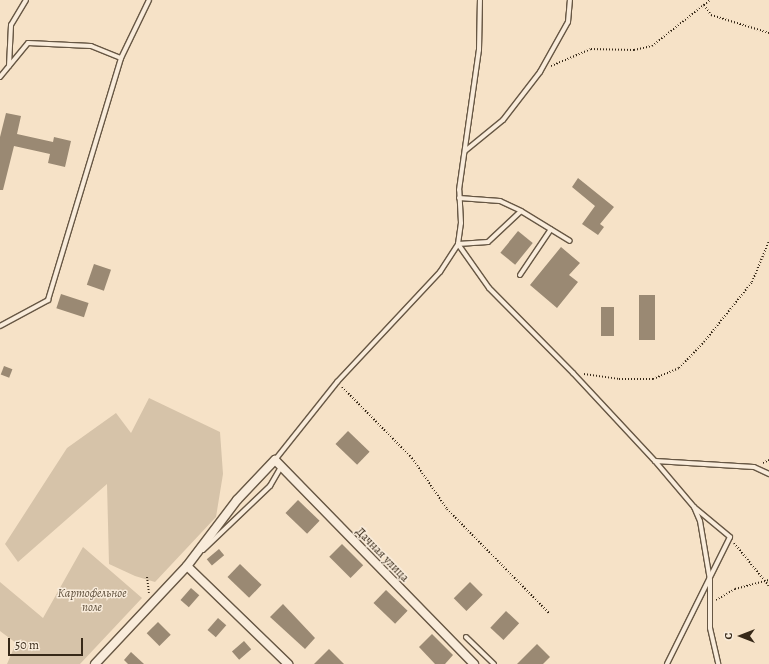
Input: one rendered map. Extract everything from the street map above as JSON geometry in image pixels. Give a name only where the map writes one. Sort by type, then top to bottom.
[{"type":"street","points":[[95,664],[199,553],[237,500],[278,463]]},
{"type":"street","name":"Дачная улица","points":[[278,463],[474,664]]},
{"type":"street","points":[[187,566],[288,664]]},
{"type":"lane","points":[[9,66],[10,25],[26,0]]},
{"type":"lane","points":[[0,326],[48,300],[121,58],[149,0]]},
{"type":"lane","points":[[199,553],[270,486],[278,463],[337,382],[440,272],[458,244],[459,198],[479,50],[480,0]]},
{"type":"lane","points":[[465,151],[503,120],[540,72],[568,22],[570,0]]},
{"type":"lane","points":[[0,77],[28,43],[92,46],[121,58]]},
{"type":"lane","points":[[459,198],[500,201],[521,210],[570,241]]},
{"type":"lane","points":[[458,244],[488,242],[521,210]]},
{"type":"lane","points":[[520,275],[551,229]]},
{"type":"lane","points":[[458,244],[489,288],[573,373],[655,461],[694,507],[730,537],[667,664]]},
{"type":"lane","points":[[655,461],[754,467],[769,474]]},
{"type":"lane","points":[[694,507],[700,521],[710,580],[712,603],[710,628],[718,664]]},
{"type":"lane","points":[[466,637],[494,664]]},
{"type":"path","points":[[540,72],[591,50],[634,50],[652,46],[710,0]]},
{"type":"path","points":[[704,5],[711,15],[755,30],[769,33]]},
{"type":"path","points":[[573,373],[619,379],[653,379],[679,368],[704,342],[752,282],[769,241]]},
{"type":"path","points":[[337,382],[412,458],[447,510],[549,613]]},
{"type":"path","points":[[730,537],[769,586]]},
{"type":"path","points":[[147,577],[152,603]]},
{"type":"path","points":[[712,603],[734,589],[769,580]]},
{"type":"green space","points":[[149,398],[220,432],[223,474],[216,517],[155,582],[135,576],[109,564],[107,484],[18,562],[5,544],[67,448],[116,413],[131,433]]},
{"type":"green space","name":"Картофельное поле","points":[[83,547],[142,598],[80,664],[7,664],[16,643],[0,631],[0,582],[43,618]]},
{"type":"building","points":[[6,113],[21,116],[17,134],[53,142],[54,137],[71,141],[65,167],[48,163],[50,154],[14,146],[3,190],[0,190],[0,137]]},
{"type":"building","points":[[578,178],[614,207],[600,224],[604,227],[598,235],[582,224],[595,206],[572,187]]},
{"type":"building","points":[[518,231],[533,243],[515,265],[500,253]]},
{"type":"building","points":[[561,247],[580,263],[569,275],[578,282],[557,308],[530,285]]},
{"type":"building","points":[[94,264],[111,270],[104,291],[87,285]]},
{"type":"building","points":[[61,294],[89,303],[84,317],[56,308]]},
{"type":"building","points":[[639,295],[655,295],[655,340],[639,340]]},
{"type":"building","points":[[601,307],[614,307],[614,336],[601,336]]},
{"type":"building","points":[[4,366],[12,369],[9,378],[1,374]]},
{"type":"building","points":[[348,431],[370,452],[357,465],[335,444]]},
{"type":"building","points":[[298,500],[320,521],[307,534],[285,513]]},
{"type":"building","points":[[342,544],[363,565],[350,578],[329,557]]},
{"type":"building","points":[[219,549],[224,555],[212,565],[207,559]]},
{"type":"building","points":[[240,564],[262,585],[249,598],[227,577]]},
{"type":"building","points":[[470,582],[483,595],[466,611],[454,598]]},
{"type":"building","points":[[191,588],[199,595],[189,607],[181,600]]},
{"type":"building","points":[[386,590],[408,611],[395,624],[373,603]]},
{"type":"building","points":[[283,604],[315,638],[305,649],[270,617]]},
{"type":"building","points":[[506,611],[519,623],[503,640],[490,628]]},
{"type":"building","points":[[218,618],[226,625],[216,637],[208,630]]},
{"type":"building","points":[[158,622],[171,635],[159,646],[147,633]]},
{"type":"building","points":[[432,634],[453,655],[445,664],[435,664],[419,647]]},
{"type":"building","points":[[244,641],[251,649],[239,660],[232,651]]},
{"type":"building","points":[[537,644],[550,657],[543,664],[517,664]]},
{"type":"building","points":[[329,649],[344,664],[314,664]]},
{"type":"building","points":[[131,652],[144,664],[128,664],[124,660]]}]
